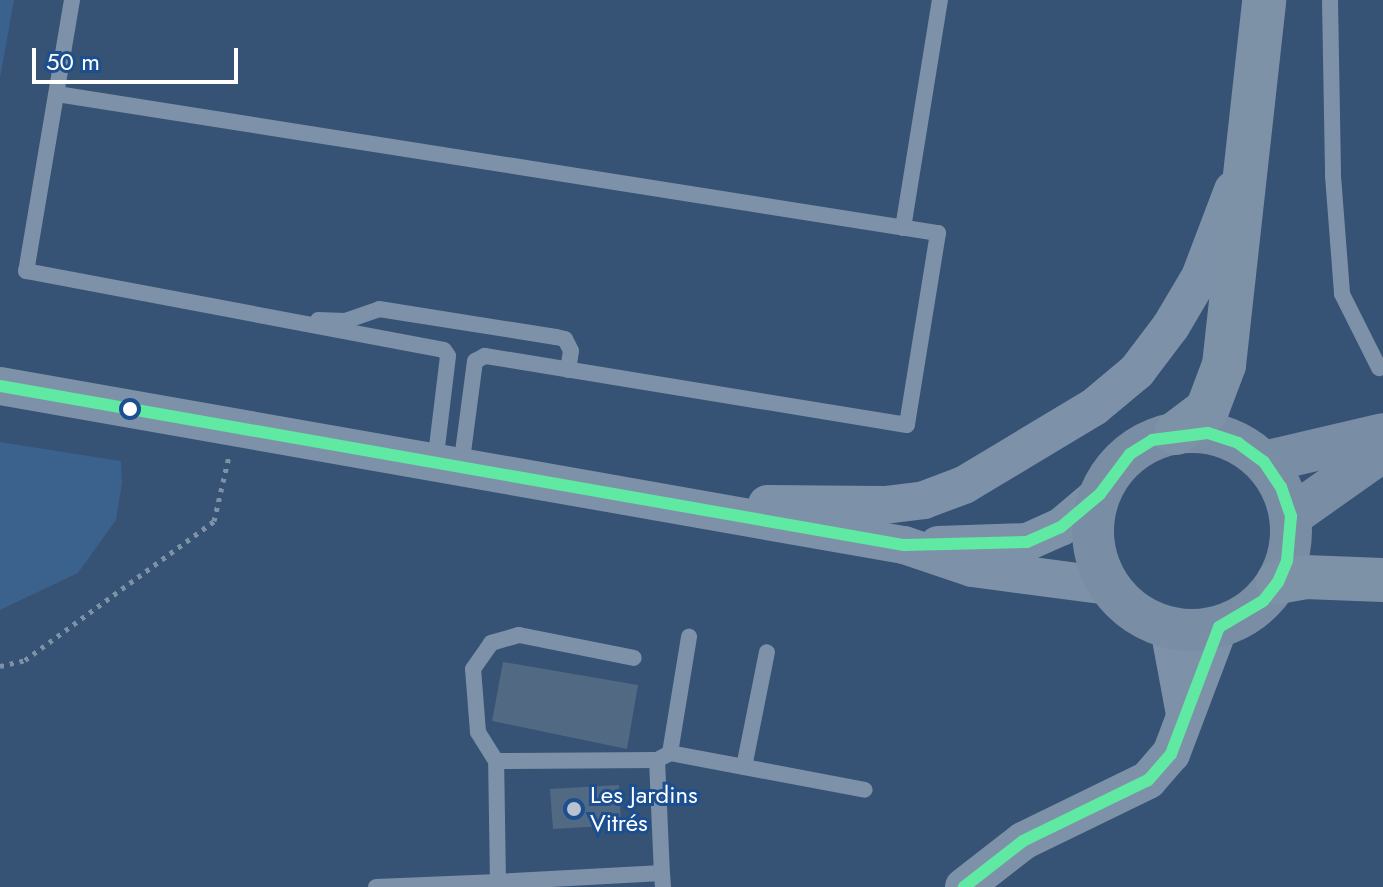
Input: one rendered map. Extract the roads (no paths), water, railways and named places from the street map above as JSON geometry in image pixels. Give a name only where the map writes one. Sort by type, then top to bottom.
[{"type":"highway","points":[[1176,433],[1207,410],[1224,365],[1242,165],[1264,0]]},
{"type":"highway","points":[[1278,582],[1305,577],[1383,580]]},
{"type":"main road","points":[[1176,433],[1208,433],[1238,443],[1264,462],[1281,487],[1291,516],[1289,550],[1278,582],[1263,601],[1219,627],[1169,628],[1125,605],[1109,586],[1093,541],[1100,494],[1130,454],[1176,433]]},
{"type":"main road","points":[[1264,462],[1383,434]]},
{"type":"main road","points":[[1291,516],[1383,451]]},
{"type":"street","points":[[692,508],[797,502],[885,505],[924,500],[964,485],[1094,407],[1137,371],[1185,305],[1242,165]]},
{"type":"street","points":[[0,386],[904,545],[972,568],[1109,586]]},
{"type":"street","points":[[904,545],[1027,542],[1061,527],[1100,494]]},
{"type":"street","points":[[964,887],[1023,841],[1148,780],[1171,754],[1219,627]]},
{"type":"street","points":[[1169,628],[1185,717]]},
{"type":"lane","points":[[72,0],[26,271],[444,350],[448,356],[448,465]]},
{"type":"lane","points":[[903,228],[940,0]]},
{"type":"lane","points":[[1330,0],[1342,294],[1379,368]]},
{"type":"lane","points":[[57,94],[938,233],[907,425],[485,356],[475,361],[448,465]]},
{"type":"lane","points":[[288,320],[345,321],[379,309],[556,337],[565,339],[571,351],[568,370]]},
{"type":"lane","points":[[498,882],[496,761],[478,732],[473,669],[491,643],[519,635],[634,658]]},
{"type":"lane","points":[[376,887],[663,880],[663,756],[689,637]]},
{"type":"lane","points":[[744,767],[767,652]]},
{"type":"lane","points":[[496,761],[663,756],[744,767],[865,790]]},
{"type":"water","points":[[0,0],[14,0],[0,78]]},
{"type":"water","points":[[0,442],[121,461],[122,483],[116,520],[78,573],[0,610]]},
{"type":"place","name":"Les Jardins Vitrés","points":[[574,809]]}]
